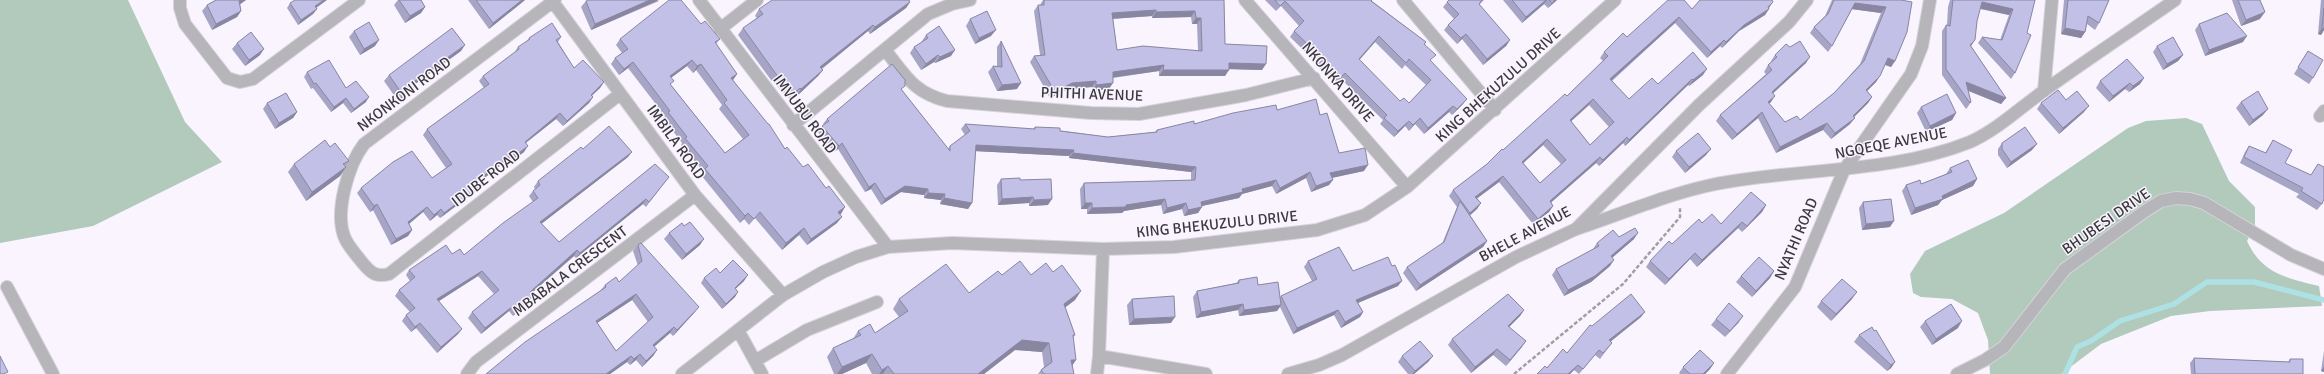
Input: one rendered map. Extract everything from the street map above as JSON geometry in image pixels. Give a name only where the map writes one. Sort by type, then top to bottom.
[{"type":"street","points":[[180,0],[180,8],[185,24],[227,78],[240,82],[253,79],[359,0]]},
{"type":"street","name":"IMVUBU ROAD","points":[[699,0],[793,125],[888,247]]},
{"type":"street","points":[[720,29],[757,0]]},
{"type":"street","points":[[793,125],[886,51],[928,14],[952,4],[970,0]]},
{"type":"street","name":"NKONKA DRIVE","points":[[1244,0],[1314,78],[1407,187]]},
{"type":"street","name":"KING BHEKUZULU DRIVE","points":[[682,374],[783,295],[823,272],[856,257],[888,247],[952,243],[1102,249],[1174,247],[1317,230],[1365,215],[1407,187],[1495,110],[1615,0]]},
{"type":"street","name":"BHELE AVENUE","points":[[1288,374],[1319,365],[1342,355],[1516,257],[1576,229],[1699,105],[1797,14],[1807,0]]},
{"type":"street","name":"NYATHI ROAD","points":[[1727,374],[1795,287],[1831,196],[1844,170],[1918,61],[1925,32],[1930,0]]},
{"type":"street","points":[[2044,91],[2052,0]]},
{"type":"street","name":"NGQEQE AVENUE","points":[[1576,229],[1680,193],[1711,185],[1844,170],[1928,155],[1972,141],[1998,125],[2044,91],[2175,0]]},
{"type":"street","name":"IMBILA ROAD","points":[[554,1],[620,94],[695,195],[783,295]]},
{"type":"street","name":"NKONKONI ROAD","points":[[369,271],[346,240],[342,230],[342,207],[346,184],[362,147],[554,1]]},
{"type":"street","points":[[1410,2],[1495,110]]},
{"type":"street","name":"PHITHI AVENUE","points":[[886,51],[914,86],[933,98],[947,101],[1109,114],[1160,111],[1246,94],[1314,78]]},
{"type":"street","name":"IDUBE ROAD","points":[[369,271],[379,276],[389,274],[620,94]]},
{"type":"street","name":"MBABALA CRESCENT","points":[[467,374],[476,362],[695,195]]},
{"type":"street","name":"BHUBESI DRIVE","points":[[1957,374],[1985,360],[2004,347],[2065,269],[2088,251],[2161,202],[2190,199],[2204,203],[2291,255],[2324,269]]},
{"type":"street","points":[[1097,374],[1099,356],[1102,249]]},
{"type":"street","points":[[6,287],[53,374]]},
{"type":"street","points":[[755,361],[807,330],[877,302]]},
{"type":"street","points":[[738,330],[762,374]]},
{"type":"street","points":[[1099,356],[1206,374]]},
{"type":"path","points":[[1514,374],[1623,284],[1680,217],[1680,193]]},
{"type":"green space","points":[[0,0],[128,0],[185,122],[222,162],[93,226],[0,243]]},
{"type":"green space","points":[[2186,118],[2202,124],[2229,181],[2255,207],[2255,225],[2247,241],[2253,252],[2268,268],[2277,273],[2319,286],[2322,306],[2210,311],[2171,316],[2101,344],[2061,374],[1990,374],[1988,340],[1978,313],[1952,299],[1921,297],[1913,293],[1910,274],[1925,251],[2004,213],[2128,128],[2146,121]]},
{"type":"building","points":[[216,0],[241,0],[239,1],[241,11],[216,24],[207,5]]},
{"type":"building","points":[[295,0],[324,0],[315,6],[317,9],[301,20],[290,3]]},
{"type":"building","points":[[399,0],[421,0],[425,7],[410,16]]},
{"type":"building","points":[[476,0],[522,0],[493,23]]},
{"type":"building","points":[[650,0],[595,24],[586,1]]},
{"type":"building","points":[[669,0],[681,0],[701,24],[705,21],[720,39],[715,42],[737,74],[731,78],[769,124],[785,149],[787,147],[803,167],[808,164],[826,188],[829,186],[845,207],[838,212],[842,217],[811,239],[804,228],[786,243],[760,212],[754,219],[748,213],[745,216],[705,169],[708,166],[685,138],[687,137],[668,112],[670,111],[633,62],[624,69],[615,58],[628,49],[620,39]],"holes":[[[692,60],[697,66],[701,64],[727,100],[724,103],[749,135],[725,153],[670,84],[674,81],[670,76]]]},
{"type":"building","points":[[772,0],[909,0],[910,2],[875,27],[873,25],[820,67],[823,70],[801,89],[800,88],[794,93],[776,74],[743,28],[763,14],[759,9]]},
{"type":"building","points":[[1044,0],[1224,0],[1225,44],[1267,46],[1266,64],[1229,63],[1229,70],[1163,70],[1164,65],[1113,72],[1113,83],[1096,85],[1096,81],[1072,83],[1055,92],[1034,56],[1045,55],[1038,5],[1044,5]],"holes":[[[1156,10],[1156,12],[1195,11],[1196,18],[1201,18],[1202,51],[1143,46],[1117,50],[1112,13]]]},
{"type":"building","points":[[1275,0],[1372,0],[1371,1],[1426,42],[1424,44],[1436,55],[1430,60],[1467,99],[1457,109],[1453,106],[1428,128],[1420,118],[1413,125],[1409,121],[1398,131],[1384,118],[1387,115],[1345,73],[1341,77],[1294,31],[1304,21],[1285,1],[1280,6]],"holes":[[[1379,36],[1406,63],[1409,59],[1431,80],[1409,103],[1404,98],[1400,101],[1359,59]]]},
{"type":"building","points":[[1449,0],[1482,0],[1479,4],[1510,40],[1487,59],[1466,34],[1461,38],[1448,25],[1459,14],[1447,2]]},
{"type":"building","points":[[1512,0],[1546,0],[1526,17]]},
{"type":"building","points":[[1668,0],[1684,0],[1692,9],[1700,0],[1772,0],[1773,2],[1768,7],[1769,9],[1744,25],[1726,42],[1724,40],[1711,52],[1679,17],[1610,79],[1629,99],[1652,78],[1658,84],[1693,52],[1707,69],[1693,80],[1692,79],[1629,140],[1627,137],[1603,160],[1600,157],[1550,201],[1553,206],[1538,219],[1503,176],[1475,197],[1481,203],[1470,213],[1453,190],[1487,164],[1565,94],[1567,96],[1608,56],[1604,52],[1623,33],[1627,37]],"holes":[[[1593,99],[1614,122],[1590,145],[1570,120]],[[1547,139],[1566,160],[1540,183],[1522,162]]]},
{"type":"building","points":[[1834,0],[1901,0],[1912,2],[1907,32],[1895,61],[1888,58],[1880,76],[1866,90],[1872,97],[1853,116],[1855,118],[1835,133],[1827,123],[1780,147],[1762,112],[1737,134],[1720,115],[1772,70],[1768,65],[1777,57],[1775,55],[1786,44],[1790,47],[1800,41],[1810,57],[1772,92],[1775,96],[1768,102],[1785,122],[1797,116],[1800,120],[1834,93],[1864,61],[1886,7],[1855,3],[1832,46],[1814,27],[1828,14]]},
{"type":"building","points":[[1953,0],[2035,0],[2027,33],[2031,35],[2015,73],[1982,37],[2002,40],[2013,9],[1982,2],[1977,21],[1975,40],[1970,45],[2006,98],[1966,82],[1970,103],[1946,69],[1946,25],[1950,26]]},
{"type":"building","points":[[2068,0],[2109,0],[2099,23],[2088,16],[2085,32],[2065,28]]},
{"type":"building","points":[[2238,0],[2260,0],[2265,12],[2246,20]]},
{"type":"building","points":[[2324,8],[2324,29],[2322,28]]},
{"type":"building","points":[[987,11],[996,30],[979,38],[970,19]]},
{"type":"building","points":[[2227,13],[2247,36],[2209,50],[2199,24]]},
{"type":"building","points":[[369,22],[379,40],[364,49],[354,31]]},
{"type":"building","points":[[552,23],[561,37],[556,40],[574,68],[583,60],[604,82],[591,95],[593,97],[567,121],[560,113],[525,142],[528,146],[516,155],[514,152],[477,181],[481,185],[444,213],[441,209],[434,215],[427,207],[408,222],[412,230],[396,239],[377,204],[374,206],[361,188],[393,162],[412,151],[432,178],[452,164],[427,129],[489,84],[483,76],[519,49],[518,47],[530,39],[529,38]]},
{"type":"building","points":[[939,26],[955,50],[940,57],[938,55],[926,64],[914,47],[928,38],[926,35]]},
{"type":"building","points":[[452,28],[465,45],[412,83],[415,86],[403,95],[389,75]]},
{"type":"building","points":[[251,32],[264,49],[249,60],[237,43]]},
{"type":"building","points":[[2173,37],[2183,55],[2167,64],[2157,46]]},
{"type":"building","points":[[1001,41],[1021,83],[1002,85],[993,66],[1002,67]]},
{"type":"building","points":[[2308,51],[2323,60],[2313,78],[2298,67]]},
{"type":"building","points":[[2127,59],[2144,78],[2133,86],[2130,83],[2113,96],[2100,81]]},
{"type":"building","points":[[329,60],[346,88],[356,81],[369,97],[354,109],[346,98],[334,107],[316,83],[314,84],[307,72]]},
{"type":"building","points":[[892,64],[905,80],[905,86],[901,89],[950,151],[950,146],[970,131],[965,124],[1035,129],[1035,127],[1060,128],[1060,131],[1108,137],[1157,132],[1157,130],[1194,121],[1194,124],[1233,113],[1276,105],[1277,110],[1316,99],[1320,115],[1327,113],[1339,153],[1365,148],[1368,165],[1330,173],[1333,180],[1316,186],[1310,172],[1280,188],[1276,180],[1242,189],[1243,192],[1201,202],[1202,207],[1188,210],[1186,203],[1167,208],[1165,199],[1126,205],[1126,207],[1092,208],[1092,203],[1085,203],[1084,183],[1195,180],[1196,167],[1073,153],[1074,150],[976,145],[972,203],[944,198],[945,194],[928,193],[928,189],[905,186],[885,199],[875,183],[869,187],[842,143],[839,146],[822,126],[829,121],[827,119]]},
{"type":"building","points":[[2058,90],[2066,100],[2077,91],[2089,106],[2063,128],[2041,103]]},
{"type":"building","points":[[2258,91],[2268,109],[2253,120],[2241,102]]},
{"type":"building","points":[[286,93],[297,112],[279,123],[267,103]]},
{"type":"building","points":[[1947,94],[1956,113],[1930,126],[1921,107]]},
{"type":"building","points":[[609,126],[632,152],[540,222],[559,242],[655,164],[669,177],[649,202],[646,199],[580,253],[577,250],[530,292],[533,296],[517,310],[513,306],[485,328],[472,312],[499,290],[482,271],[437,299],[462,329],[441,347],[420,323],[415,327],[406,315],[415,308],[399,290],[415,277],[409,270],[446,245],[452,254],[460,249],[464,255],[503,223],[538,198],[533,191],[540,185],[538,181],[581,147],[583,149]]},
{"type":"building","points":[[2025,127],[2037,144],[2011,162],[2002,149],[2002,143]]},
{"type":"building","points":[[1698,133],[1711,149],[1689,167],[1676,151]]},
{"type":"building","points":[[325,140],[330,147],[335,143],[349,161],[343,164],[346,167],[312,192],[294,164]]},
{"type":"building","points":[[2273,140],[2292,150],[2285,163],[2311,175],[2318,164],[2324,167],[2324,199],[2322,204],[2301,191],[2303,188],[2244,157],[2249,146],[2266,153]]},
{"type":"building","points":[[1968,160],[1977,179],[1942,196],[1943,199],[1915,208],[1906,185],[1920,180],[1921,184],[1952,172],[1950,168]]},
{"type":"building","points":[[1020,178],[1020,180],[1051,179],[1052,199],[1034,200],[1033,197],[1002,199],[1001,179]]},
{"type":"building","points":[[1751,192],[1766,205],[1747,226],[1742,222],[1702,260],[1695,253],[1669,279],[1650,261],[1669,241],[1672,244],[1699,219],[1702,223],[1712,214],[1721,224]]},
{"type":"building","points":[[1891,199],[1894,221],[1866,224],[1863,202]]},
{"type":"building","points":[[1460,201],[1487,241],[1420,285],[1407,267],[1444,242]]},
{"type":"building","points":[[690,222],[704,239],[686,254],[669,233],[682,223],[684,226]]},
{"type":"building","points":[[1635,228],[1638,233],[1611,256],[1614,260],[1595,276],[1568,290],[1556,269],[1599,246],[1597,243],[1613,230],[1619,237]]},
{"type":"building","points":[[641,243],[699,307],[677,330],[674,327],[653,345],[657,350],[646,361],[640,354],[634,359],[631,356],[606,374],[486,374],[525,342],[606,287],[605,285],[616,277],[619,282],[642,261],[638,245]],"holes":[[[636,294],[653,317],[616,351],[596,321]]]},
{"type":"building","points":[[1339,247],[1353,271],[1388,257],[1392,266],[1395,265],[1402,281],[1356,300],[1363,312],[1345,322],[1338,310],[1297,328],[1281,296],[1317,279],[1308,261]]},
{"type":"building","points":[[1759,257],[1774,271],[1756,291],[1741,276]]},
{"type":"building","points":[[733,260],[748,275],[735,288],[738,292],[726,304],[704,278],[716,268],[720,273]]},
{"type":"building","points":[[1020,261],[1031,275],[1046,263],[1053,272],[1062,265],[1081,291],[1064,304],[1075,335],[1073,335],[1076,360],[1071,360],[1074,374],[1044,374],[1041,370],[1052,362],[1049,343],[1022,340],[978,374],[894,374],[888,366],[882,370],[872,354],[842,367],[833,348],[861,335],[858,331],[870,324],[875,333],[908,311],[899,299],[946,264],[969,293],[998,271],[1002,275]]},
{"type":"building","points":[[1257,277],[1258,285],[1278,282],[1281,305],[1244,310],[1243,304],[1201,312],[1197,291],[1239,283],[1239,280]]},
{"type":"building","points":[[1842,279],[1857,292],[1836,314],[1821,301]]},
{"type":"building","points":[[1508,294],[1524,310],[1508,326],[1526,341],[1510,360],[1497,349],[1475,367],[1452,339]]},
{"type":"building","points":[[1631,294],[1645,312],[1609,340],[1612,343],[1603,353],[1599,350],[1583,369],[1578,365],[1568,374],[1537,374],[1545,366],[1547,368],[1563,349],[1567,353],[1590,325],[1592,326]]},
{"type":"building","points":[[1174,296],[1175,317],[1134,319],[1132,299]]},
{"type":"building","points":[[1729,303],[1743,316],[1730,331],[1716,319]]},
{"type":"building","points":[[1951,304],[1962,321],[1936,339],[1925,321]]},
{"type":"building","points":[[1872,327],[1874,331],[1876,330],[1895,362],[1891,365],[1859,335]]},
{"type":"building","points":[[1420,341],[1433,356],[1415,371],[1402,356]]},
{"type":"building","points":[[1700,350],[1714,363],[1703,374],[1690,374],[1683,367]]},
{"type":"building","points":[[0,356],[8,372],[3,374],[0,374]]},
{"type":"building","points":[[2194,358],[2290,362],[2290,359],[2303,359],[2303,374],[2195,374]]},
{"type":"waterway","points":[[2065,374],[2077,347],[2091,341],[2120,321],[2174,304],[2207,282],[2254,282],[2324,300]]}]
